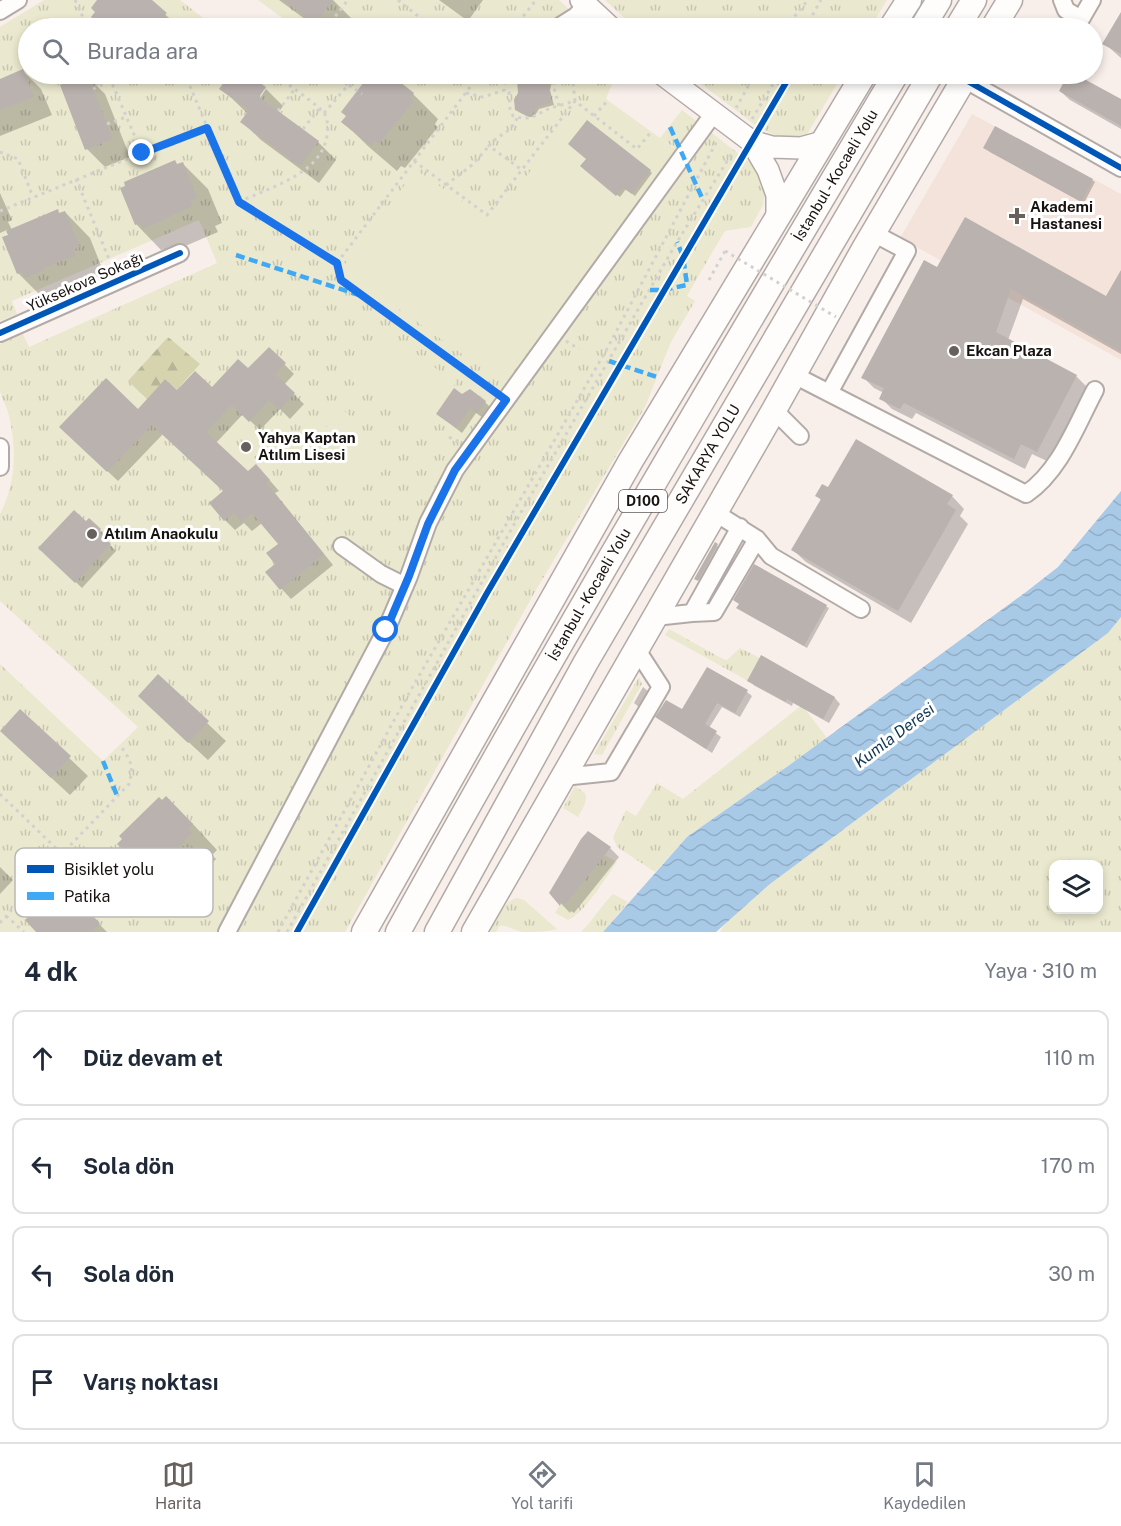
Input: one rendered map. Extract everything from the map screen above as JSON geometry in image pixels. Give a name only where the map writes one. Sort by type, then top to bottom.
[{"type":"highway","points":[[897,18],[909,0]]},
{"type":"highway","points":[[928,18],[939,0]]},
{"type":"highway","points":[[963,18],[974,0]]},
{"type":"highway","points":[[999,18],[1010,0]]},
{"type":"highway","points":[[364,932],[630,462],[858,84]]},
{"type":"highway","name":"İstanbul - Kocaeli Yolu","points":[[398,932],[727,356],[890,84]]},
{"type":"highway","name":"SAKARYA YOLU","points":[[436,932],[586,662],[925,84]]},
{"type":"highway","points":[[474,932],[960,84]]},
{"type":"highway","points":[[528,640],[727,356]]},
{"type":"highway","points":[[455,932],[511,797]]},
{"type":"main road","points":[[583,2],[600,18]]},
{"type":"main road","points":[[678,84],[724,112],[745,138],[768,170],[777,195],[777,219]]},
{"type":"main road","points":[[745,138],[772,147],[801,148],[823,142]]},
{"type":"street","points":[[0,11],[18,0]]},
{"type":"street","points":[[1062,0],[1066,10],[1079,18]]},
{"type":"street","points":[[1082,18],[1092,0]]},
{"type":"street","points":[[573,18],[583,2]]},
{"type":"street","points":[[979,84],[1121,168]]},
{"type":"street","points":[[227,932],[386,630],[428,524],[455,470],[724,112]]},
{"type":"street","points":[[829,393],[906,251],[873,233]]},
{"type":"street","name":"Yüksekova Sokağı","points":[[0,333],[180,253]]},
{"type":"street","points":[[794,375],[1026,494],[1039,485],[1054,465],[1095,390]]},
{"type":"street","points":[[774,410],[800,436]]},
{"type":"street","points":[[0,447],[0,467]]},
{"type":"street","points":[[714,512],[757,539],[771,556],[861,609]]},
{"type":"street","points":[[692,613],[740,527]]},
{"type":"street","points":[[655,617],[714,612],[757,539]]},
{"type":"street","points":[[342,546],[381,574],[405,586]]},
{"type":"street","points":[[563,777],[611,772],[617,763],[661,687],[637,650]]},
{"type":"path","points":[[75,0],[83,18]]},
{"type":"path","points":[[334,18],[348,0]]},
{"type":"path","points":[[398,0],[420,18]]},
{"type":"path","points":[[522,18],[536,0]]},
{"type":"path","points":[[793,18],[808,0]]},
{"type":"path","points":[[811,18],[821,0]]},
{"type":"path","points":[[93,89],[104,84]]},
{"type":"path","points":[[112,84],[142,153]]},
{"type":"path","points":[[189,84],[239,202],[337,263],[341,280],[506,400]]},
{"type":"path","points":[[239,202],[303,172],[316,160],[325,146],[328,132],[324,113],[287,84]]},
{"type":"path","points":[[324,113],[349,84],[362,94]]},
{"type":"path","points":[[337,263],[473,84]]},
{"type":"path","points":[[505,84],[505,90],[509,92],[510,110],[513,116],[517,117],[534,118],[548,109],[575,101]]},
{"type":"path","points":[[553,84],[559,106]]},
{"type":"path","points":[[572,84],[575,101],[636,150],[651,132]]},
{"type":"path","points":[[724,112],[747,84]]},
{"type":"path","points":[[287,932],[516,521],[677,242],[745,138],[773,84]]},
{"type":"path","points":[[278,111],[294,90]]},
{"type":"path","points":[[466,93],[483,97],[505,90]]},
{"type":"path","points":[[594,116],[608,100]]},
{"type":"path","points":[[414,161],[487,214],[575,101]]},
{"type":"path","points":[[303,129],[319,109]]},
{"type":"path","points":[[107,124],[126,117]]},
{"type":"path","points":[[446,185],[472,165],[495,138],[509,131],[517,117]]},
{"type":"path","points":[[0,211],[207,128]]},
{"type":"path","points":[[278,932],[408,695],[608,346],[718,138]]},
{"type":"path","points":[[489,146],[522,170]]},
{"type":"path","points":[[0,152],[18,159],[33,197]]},
{"type":"path","points":[[76,179],[109,259]]},
{"type":"path","points":[[709,280],[725,251],[836,317]]},
{"type":"path","points":[[68,848],[129,784],[133,769],[120,745]]},
{"type":"path","points":[[0,794],[56,848]]},
{"type":"path","points":[[0,923],[15,906]]},
{"type":"path","points":[[6,916],[24,932]]},
{"type":"shaded area","name":"Akademi Hastanesi","points":[[972,114],[1121,194],[1121,360],[900,238]]},
{"type":"green space","points":[[44,0],[180,0],[203,18],[18,18],[18,84],[612,84],[606,99],[579,107],[492,223],[342,268],[504,383],[678,150],[660,138],[682,110],[752,164],[766,187],[763,205],[751,227],[725,231],[692,287],[687,296],[695,301],[671,342],[645,407],[536,590],[345,932],[0,932],[0,664],[103,761],[138,727],[0,601],[0,514],[10,489],[14,449],[7,409],[0,391],[0,344],[23,334],[29,347],[217,263],[199,220],[12,301],[17,314],[0,321],[0,27]]},
{"type":"green space","points":[[258,0],[559,0],[578,18],[282,18]]},
{"type":"green space","points":[[605,0],[887,0],[876,18],[624,18]]},
{"type":"green space","points":[[701,84],[837,84],[806,136],[788,141],[759,128]]},
{"type":"green space","points":[[606,99],[678,151],[504,384],[342,268],[416,170],[492,222],[579,107]]},
{"type":"green space","points":[[386,332],[456,383],[421,431],[351,380]]},
{"type":"green space","points":[[168,337],[200,364],[180,386],[181,393],[165,379],[147,399],[128,381]]},
{"type":"green space","points":[[345,411],[390,465],[354,495],[310,441]]},
{"type":"green space","points":[[1121,617],[1121,932],[720,932],[724,925],[770,884],[1108,633]]},
{"type":"green space","points":[[669,629],[723,659],[727,660],[740,648],[760,658],[750,682],[665,635]]},
{"type":"green space","points":[[639,677],[642,684],[602,755],[594,754]]},
{"type":"green space","points":[[802,705],[827,738],[687,837],[655,872],[617,847],[613,837],[626,810],[636,816],[657,783],[683,799]]},
{"type":"green space","points":[[575,786],[585,793],[586,799],[578,817],[563,808]]},
{"type":"green space","points":[[604,855],[617,862],[588,903],[568,920],[555,913],[561,903],[565,905]]},
{"type":"green space","points":[[613,894],[628,902],[603,932],[581,932],[605,903]]},
{"type":"green space","points":[[517,898],[524,900],[557,929],[523,932],[499,926],[496,932],[490,932],[504,907]]},
{"type":"water","name":"Kumla Deresi","points":[[1121,491],[1121,617],[1108,633],[770,884],[716,932],[603,932],[687,837],[788,766],[1058,567]]},
{"type":"building","points":[[97,0],[152,0],[167,13],[164,16],[166,18],[92,18],[95,12],[91,8]]},
{"type":"building","points":[[283,0],[333,0],[320,18],[307,18]]},
{"type":"building","points":[[1121,12],[1121,54],[1103,45]]},
{"type":"building","points":[[18,71],[18,84],[29,84],[34,97],[0,110],[0,79]]},
{"type":"building","points":[[91,84],[113,139],[85,150],[60,85]]},
{"type":"building","points":[[223,84],[262,84],[266,87],[259,97],[319,141],[300,166],[240,122],[249,110],[219,89]]},
{"type":"building","points":[[362,84],[403,84],[414,93],[410,98],[414,101],[379,144],[375,141],[371,146],[341,122],[346,116],[341,112]]},
{"type":"building","points":[[517,84],[548,84],[552,102],[537,107],[532,115],[525,115],[515,110],[514,100],[518,93]]},
{"type":"building","points":[[1063,84],[1093,84],[1121,99],[1121,126],[1059,91]]},
{"type":"building","points":[[587,120],[651,170],[632,194],[623,188],[616,196],[580,166],[586,159],[568,144]]},
{"type":"building","points":[[995,126],[1093,179],[1081,202],[983,148]]},
{"type":"building","points":[[175,160],[177,164],[183,162],[197,198],[191,201],[193,206],[143,229],[140,223],[135,225],[120,188],[125,186],[124,182]]},
{"type":"building","points":[[58,209],[59,213],[65,211],[80,247],[73,250],[76,256],[43,268],[44,270],[25,278],[22,272],[17,274],[2,237],[8,235],[6,231]]},
{"type":"building","name":"Ekcan Plaza","points":[[965,217],[1106,296],[1121,270],[1121,351],[1011,289],[996,332],[1077,375],[1037,452],[1021,444],[1014,459],[904,403],[900,409],[879,399],[884,388],[861,378],[924,260],[937,267]]},
{"type":"building","points":[[269,347],[286,363],[275,374],[295,393],[279,410],[269,400],[249,422],[232,405],[206,432],[248,471],[256,464],[270,480],[266,483],[324,554],[280,590],[265,572],[275,564],[266,553],[278,544],[252,513],[241,522],[234,513],[224,521],[209,503],[223,491],[152,425],[107,472],[59,427],[106,378],[138,409],[165,379],[177,390],[195,371],[212,387],[238,359],[248,368]]},
{"type":"building","points":[[454,388],[462,394],[470,389],[486,401],[477,413],[470,408],[456,428],[436,414]]},
{"type":"building","points":[[856,439],[953,495],[947,504],[956,510],[898,611],[791,550],[821,499],[815,496],[822,484],[828,487]]},
{"type":"building","points":[[74,510],[86,521],[89,518],[101,529],[99,532],[111,544],[75,583],[38,548]]},
{"type":"building","points":[[715,542],[718,544],[698,581],[694,579]]},
{"type":"building","points":[[754,564],[827,605],[804,646],[736,608],[739,604],[733,600]]},
{"type":"building","points":[[761,655],[835,697],[823,719],[747,681]]},
{"type":"building","points":[[707,667],[748,690],[735,713],[717,703],[705,724],[717,731],[706,749],[655,717],[666,700],[682,709]]},
{"type":"building","points":[[158,674],[209,721],[188,743],[138,696]]},
{"type":"building","points":[[20,709],[71,756],[51,778],[0,731]]},
{"type":"building","points":[[166,796],[193,824],[188,829],[192,833],[178,848],[121,848],[117,844],[122,839],[119,836],[159,797],[162,800]]},
{"type":"building","points":[[588,831],[611,847],[565,905],[561,903],[560,906],[549,893]]},
{"type":"building","points":[[28,917],[94,917],[100,923],[91,932],[36,932],[25,920]]},
{"type":"marked path","points":[[670,127],[703,200]]},
{"type":"marked path","points":[[650,290],[687,285],[683,256],[677,242]]},
{"type":"marked path","points":[[236,255],[362,296]]},
{"type":"marked path","points":[[609,361],[657,377]]},
{"type":"marked path","points":[[103,761],[118,798]]},
{"type":"cycle path","points":[[297,932],[487,593],[785,84]]},
{"type":"cycle path","points":[[973,84],[1121,168]]},
{"type":"cycle path","points":[[0,333],[180,253]]},
{"type":"place","name":"Akademi Hastanesi","points":[[1017,216]]},
{"type":"place","name":"Ekcan Plaza","points":[[954,351]]},
{"type":"place","name":"Yahya Kaptan Atılım Lisesi","points":[[246,447]]},
{"type":"place","name":"Atılım Anaokulu","points":[[92,534]]},
{"type":"route","points":[[142,153],[207,128],[239,202],[337,263],[341,280],[506,400],[455,470],[428,524],[386,630]]}]
